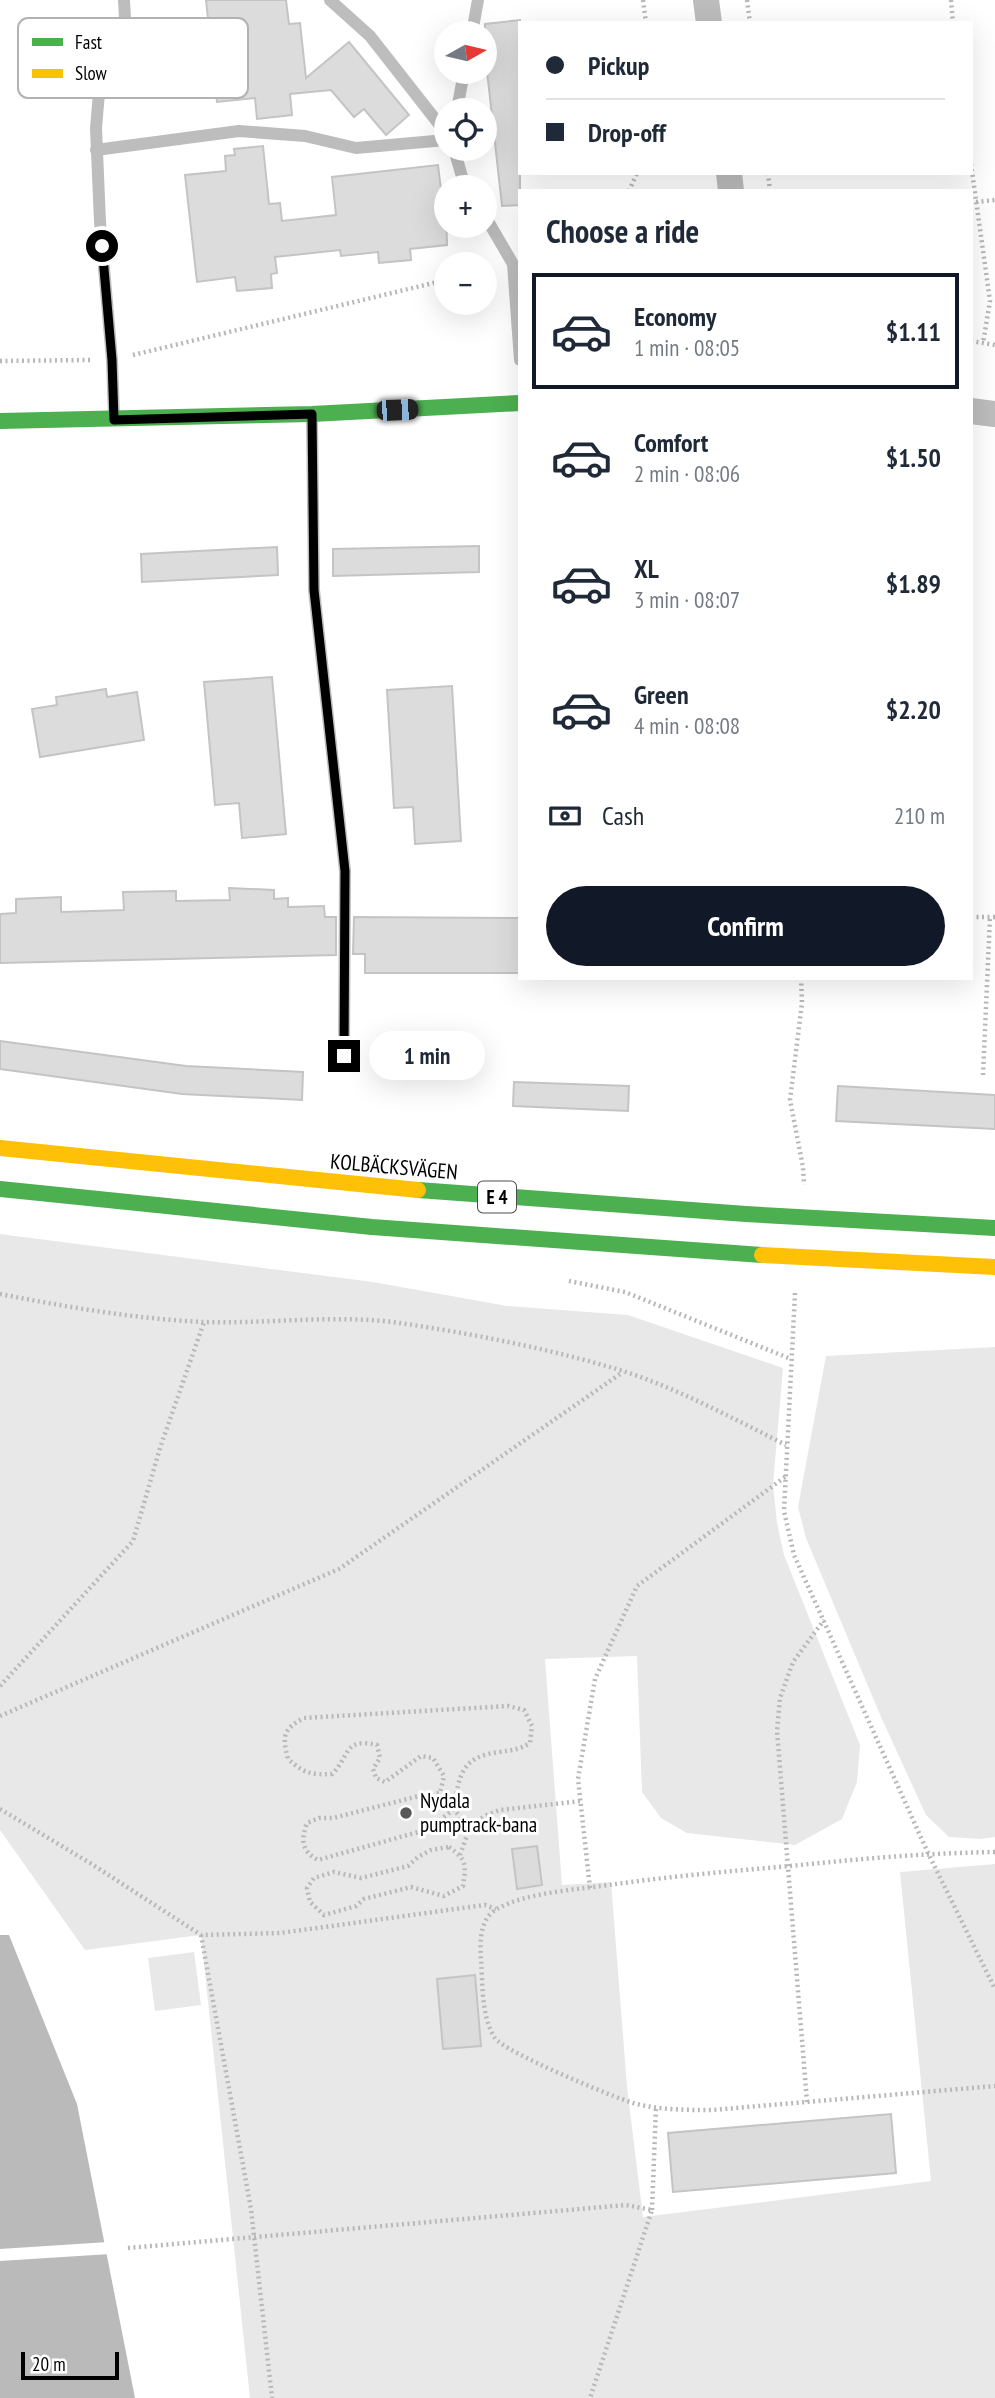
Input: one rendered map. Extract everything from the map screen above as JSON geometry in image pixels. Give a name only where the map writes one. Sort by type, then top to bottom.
[{"type":"main road","points":[[0,421],[312,414],[518,403]]},
{"type":"main road","name":"KOLBÄCKSVÄGEN","points":[[0,1148],[401,1189],[848,1221],[995,1228]]},
{"type":"main road","name":"E 4","points":[[0,1189],[141,1205],[570,1242],[847,1261],[995,1267]]},
{"type":"street","points":[[706,0],[709,21]]},
{"type":"street","points":[[973,411],[995,414]]},
{"type":"lane","points":[[124,0],[125,18]]},
{"type":"lane","points":[[330,0],[370,36],[434,117]]},
{"type":"lane","points":[[474,21],[478,0]]},
{"type":"lane","points":[[99,98],[96,150],[114,420]]},
{"type":"lane","points":[[96,150],[239,131],[304,136],[356,148],[434,141]]},
{"type":"lane","points":[[497,237],[513,264],[518,333]]},
{"type":"lane","points":[[312,414],[314,590],[345,871],[344,1056]]},
{"type":"path","points":[[643,0],[646,21]]},
{"type":"path","points":[[747,0],[750,21]]},
{"type":"path","points":[[951,0],[953,21]]},
{"type":"path","points":[[972,175],[990,301],[983,343]]},
{"type":"path","points":[[976,202],[995,200]]},
{"type":"path","points":[[0,362],[112,360],[434,283]]},
{"type":"path","points":[[973,341],[995,345]]},
{"type":"path","points":[[973,917],[993,917],[983,1074]]},
{"type":"path","points":[[801,980],[802,1003],[790,1100],[803,1167],[803,1191]]},
{"type":"path","points":[[562,1279],[625,1292],[791,1359]]},
{"type":"path","points":[[795,1291],[784,1511],[794,1555],[928,1853],[995,1989]]},
{"type":"path","points":[[0,1294],[85,1310],[204,1322],[337,1320],[398,1323],[529,1347],[624,1372],[718,1410],[786,1446]]},
{"type":"path","points":[[0,1686],[133,1541],[160,1448],[204,1322]]},
{"type":"path","points":[[0,1716],[340,1569],[624,1372]]},
{"type":"path","points":[[590,1888],[578,1779],[595,1679],[637,1586],[785,1477]]},
{"type":"path","points":[[807,2102],[777,1731],[780,1698],[793,1662],[824,1620]]},
{"type":"path","points":[[454,1809],[429,1829],[318,1860],[309,1855],[304,1847],[302,1836],[307,1823],[319,1818],[333,1818],[440,1793],[444,1776],[433,1758],[421,1756],[385,1782],[376,1778],[373,1769],[380,1758],[377,1745],[363,1742],[352,1746],[344,1754],[340,1766],[331,1774],[312,1775],[298,1769],[288,1759],[284,1736],[290,1725],[304,1718],[508,1706],[524,1710],[533,1726],[530,1743],[519,1750],[474,1758],[458,1778],[454,1809],[469,1830]]},
{"type":"path","points":[[460,1855],[449,1847],[431,1850],[408,1866],[361,1878],[334,1871],[314,1878],[307,1888],[310,1902],[324,1915],[356,1906],[364,1899],[411,1887],[444,1896],[463,1886],[466,1867],[460,1855],[469,1830],[484,1816],[500,1810],[581,1801]]},
{"type":"path","points":[[0,1809],[201,1935],[280,1933],[485,1905],[497,1909]]},
{"type":"path","points":[[995,1852],[928,1853],[695,1873],[549,1894],[497,1909],[488,1917],[481,1932],[485,2011],[496,2039],[505,2048],[632,2103],[672,2109],[712,2110],[995,2086]]},
{"type":"path","points":[[201,1935],[239,2137],[254,2237],[272,2398]]},
{"type":"path","points":[[590,2398],[652,2210],[656,2106]]},
{"type":"path","points":[[128,2248],[626,2205],[652,2210]]},
{"type":"shaded area","points":[[0,1234],[373,1282],[507,1306],[628,1315],[783,1368],[773,1484],[777,1523],[784,1555],[860,1745],[857,1782],[842,1819],[795,1845],[687,1833],[661,1818],[642,1792],[637,1656],[545,1659],[562,1885],[611,1882],[627,2087],[643,2217],[931,2181],[900,1872],[995,1864],[995,2398],[250,2398],[201,1935],[85,1950],[0,1830]]},
{"type":"shaded area","points":[[995,1347],[995,1837],[981,1839],[949,1837],[926,1815],[881,1717],[806,1538],[798,1507],[826,1356]]},
{"type":"shaded area","points":[[0,1935],[9,1935],[77,2104],[135,2398],[0,2398]]},
{"type":"shaded area","points":[[194,1952],[201,2005],[155,2011],[148,1958]]},
{"type":"pier","points":[[108,2242],[110,2254],[0,2261],[0,2249]]},
{"type":"building","points":[[206,0],[286,0],[289,24],[300,23],[306,78],[349,42],[409,115],[386,135],[364,109],[354,117],[331,90],[290,94],[292,115],[257,119],[255,98],[217,102],[217,98],[248,98],[248,18],[208,18]]},
{"type":"building","points":[[520,20],[518,205],[502,206],[497,161],[497,98],[490,98],[488,84],[497,84],[497,23]]},
{"type":"building","points":[[263,146],[269,204],[280,203],[282,221],[336,215],[332,177],[438,165],[439,175],[434,175],[434,238],[447,238],[447,245],[410,249],[411,260],[379,263],[378,252],[341,256],[340,250],[275,257],[277,273],[271,274],[272,288],[237,291],[235,277],[197,282],[185,175],[226,171],[225,156],[235,155],[234,149]]},
{"type":"building","points":[[479,546],[479,572],[333,576],[333,549]]},
{"type":"building","points":[[277,547],[278,575],[142,582],[141,554]]},
{"type":"building","points":[[272,677],[286,834],[242,838],[239,803],[215,805],[204,682]]},
{"type":"building","points":[[452,686],[461,841],[415,844],[413,807],[394,808],[387,690]]},
{"type":"building","points":[[106,689],[107,697],[137,692],[144,740],[40,757],[32,709],[57,705],[56,697]]},
{"type":"building","points":[[229,888],[274,890],[274,899],[288,898],[288,907],[324,906],[325,917],[336,917],[336,955],[0,963],[0,914],[16,913],[16,899],[61,897],[61,912],[124,910],[123,892],[176,891],[176,901],[230,900]]},
{"type":"building","points":[[354,917],[518,918],[518,973],[365,973],[365,954],[353,954]]},
{"type":"building","points":[[0,1041],[186,1066],[303,1072],[302,1100],[182,1094],[0,1069]]},
{"type":"building","points":[[514,1082],[629,1086],[628,1111],[513,1106]]},
{"type":"building","points":[[838,1086],[995,1095],[995,1129],[836,1121]]},
{"type":"building","points":[[537,1846],[542,1885],[517,1889],[512,1849]]},
{"type":"building","points":[[475,1975],[481,2046],[443,2049],[437,1979]]},
{"type":"building","points":[[891,2114],[896,2173],[673,2192],[668,2133]]},
{"type":"traffic: fast","points":[[0,421],[312,414],[518,403]]},
{"type":"traffic: fast","points":[[0,1189],[372,1227],[762,1255]]},
{"type":"traffic: fast","points":[[418,1190],[746,1214],[995,1228]]},
{"type":"traffic: slow","points":[[0,1148],[418,1190]]},
{"type":"traffic: slow","points":[[762,1255],[995,1267]]},
{"type":"place","name":"Nydala pumptrack-bana","points":[[406,1813]]},
{"type":"route","points":[[102,246],[110,320],[114,420],[312,414],[314,590],[345,871],[344,1056]]}]
